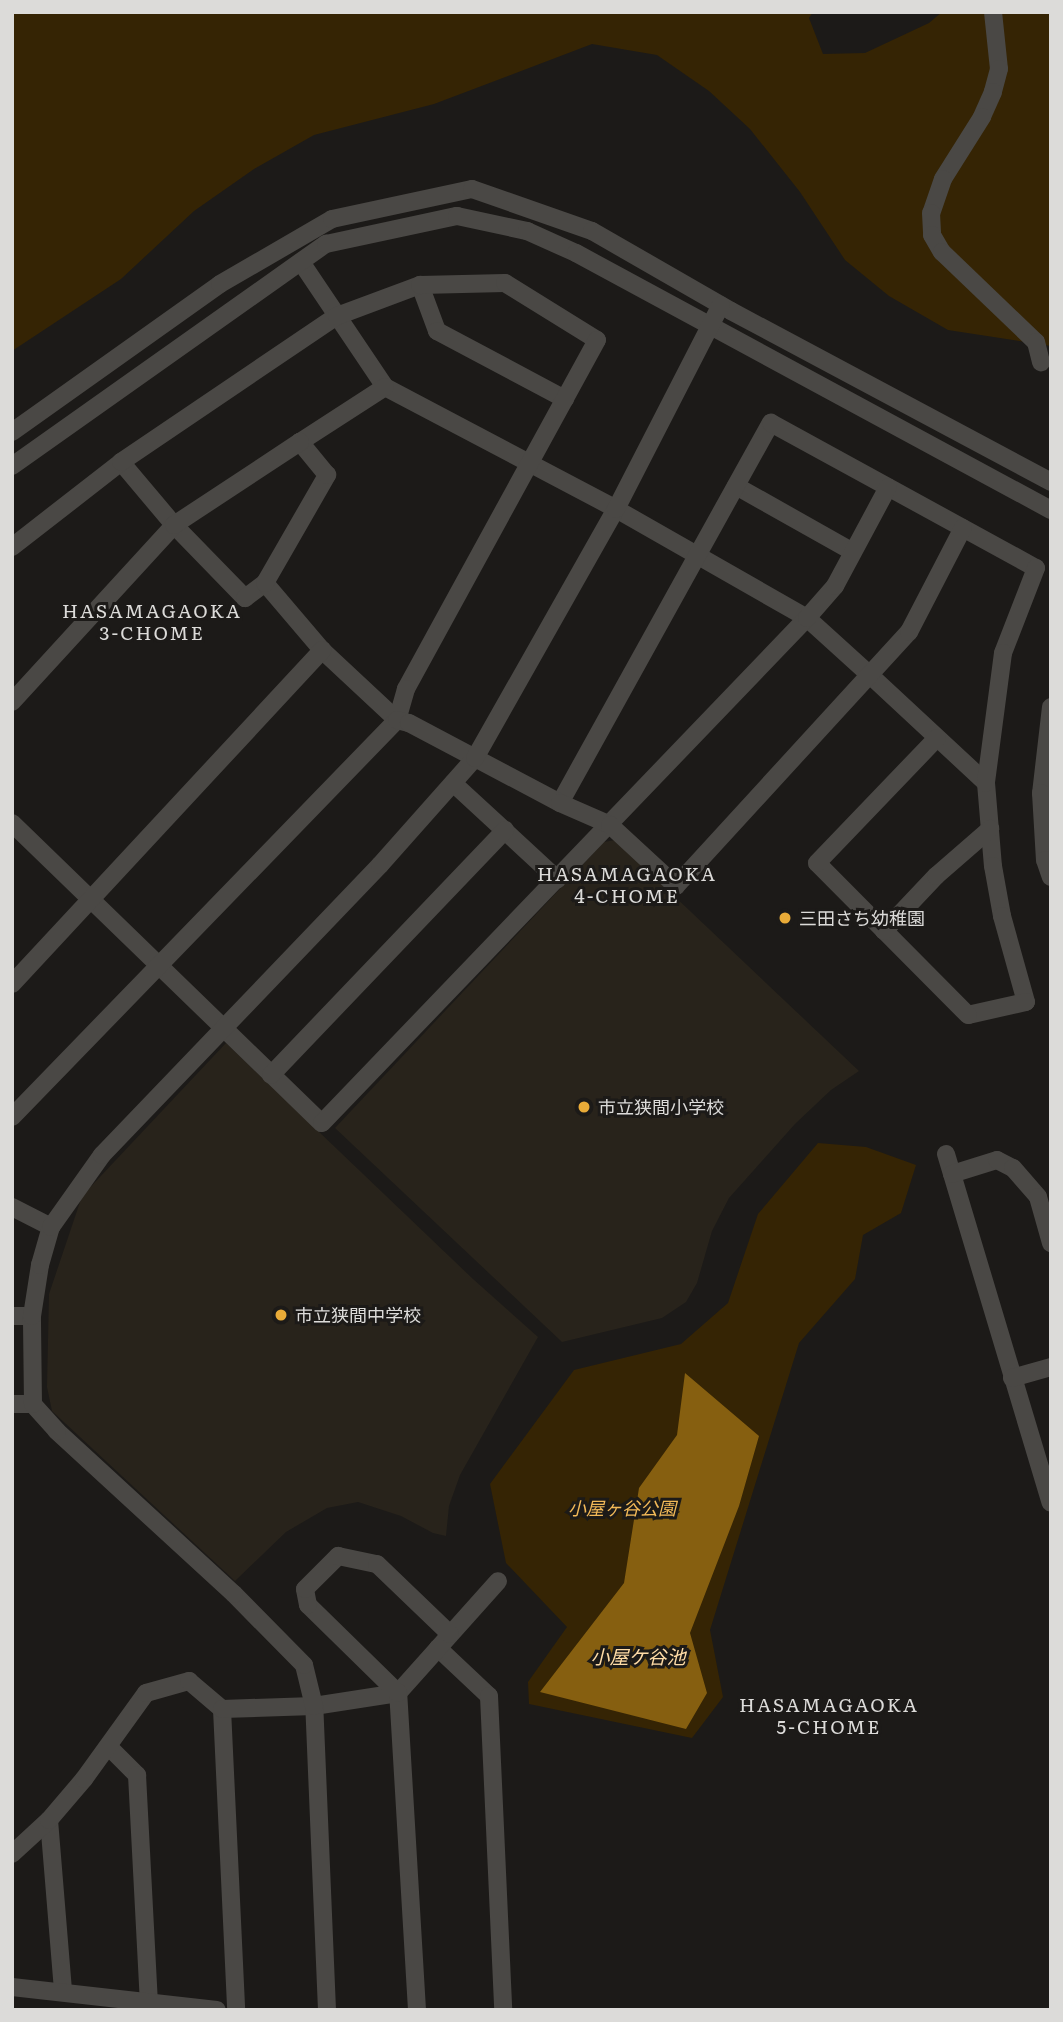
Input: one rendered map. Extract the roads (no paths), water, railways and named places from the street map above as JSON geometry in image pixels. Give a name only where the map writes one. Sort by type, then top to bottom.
[{"type":"street","points":[[993,12],[999,69],[993,92],[982,117],[943,179],[931,213],[932,235],[942,252],[1036,342],[1041,362]]},
{"type":"street","points":[[12,432],[220,284],[332,219],[472,189],[592,231],[721,305],[1051,482]]},
{"type":"street","points":[[12,466],[327,244],[457,216],[527,231],[576,253],[1051,510]]},
{"type":"street","points":[[301,262],[384,387],[616,509],[807,618],[986,783]]},
{"type":"street","points":[[12,547],[121,462],[337,316],[420,285],[505,283],[597,340],[406,689],[397,720],[12,1117]]},
{"type":"street","points":[[420,285],[437,331],[565,398]]},
{"type":"street","points":[[327,2010],[314,1706],[304,1665],[234,1594],[57,1431],[33,1404],[32,1316],[40,1265],[51,1227],[102,1155],[380,865],[475,758],[616,509],[721,305]]},
{"type":"street","points":[[12,702],[174,525],[384,387]]},
{"type":"street","points":[[560,803],[771,423],[1037,568],[1003,653],[986,783],[1002,916],[1026,1002],[968,1015],[817,863],[937,738]]},
{"type":"street","points":[[121,462],[174,525],[245,598],[265,583],[327,475],[300,442]]},
{"type":"street","points":[[736,486],[853,552]]},
{"type":"street","points":[[12,823],[322,1123],[807,618],[835,586],[888,487]]},
{"type":"street","points":[[265,583],[322,650],[397,720],[409,723],[560,803],[610,824],[676,886],[909,632],[963,528]]},
{"type":"street","points":[[12,984],[322,650]]},
{"type":"street","points":[[1051,707],[1041,793],[1045,860],[1051,877]]},
{"type":"street","points":[[453,783],[558,879]]},
{"type":"street","points":[[884,930],[936,876],[990,829]]},
{"type":"street","points":[[271,1075],[505,830]]},
{"type":"street","points":[[12,850],[25,836]]},
{"type":"street","points":[[946,1154],[1051,1503]]},
{"type":"street","points":[[952,1174],[997,1160],[1013,1168],[1038,1197],[1051,1243]]},
{"type":"street","points":[[12,1208],[51,1227]]},
{"type":"street","points":[[12,1316],[32,1316]]},
{"type":"street","points":[[1012,1378],[1051,1367]]},
{"type":"street","points":[[12,1404],[33,1404]]},
{"type":"street","points":[[417,2010],[398,1693],[308,1605],[305,1589],[338,1556],[377,1564],[489,1696],[503,2010]]},
{"type":"street","points":[[12,1854],[48,1820],[109,1747],[146,1693],[189,1681],[222,1709],[314,1706],[398,1693],[498,1581]]},
{"type":"street","points":[[222,1709],[236,2010]]},
{"type":"street","points":[[109,1747],[137,1775],[149,2003]]},
{"type":"street","points":[[48,1820],[62,1991]]},
{"type":"street","points":[[12,1987],[217,2010]]},
{"type":"water","name":"小屋ケ谷池","points":[[685,1373],[759,1436],[739,1506],[690,1633],[707,1693],[686,1729],[540,1692],[624,1583],[639,1488],[677,1435]]},
{"type":"place","name":"三田さち幼稚園","points":[[785,918]]},
{"type":"place","name":"市立狭間小学校","points":[[584,1107]]},
{"type":"place","name":"市立狭間中学校","points":[[281,1315]]},
{"type":"district","name":"HASAMAGAOKA 3-CHOME","points":[[152,622]]},
{"type":"district","name":"HASAMAGAOKA 4-CHOME","points":[[627,885]]},
{"type":"district","name":"HASAMAGAOKA 5-CHOME","points":[[829,1716]]},
{"type":"park label","name":"小屋ヶ谷公園","points":[[622,1508]]}]
